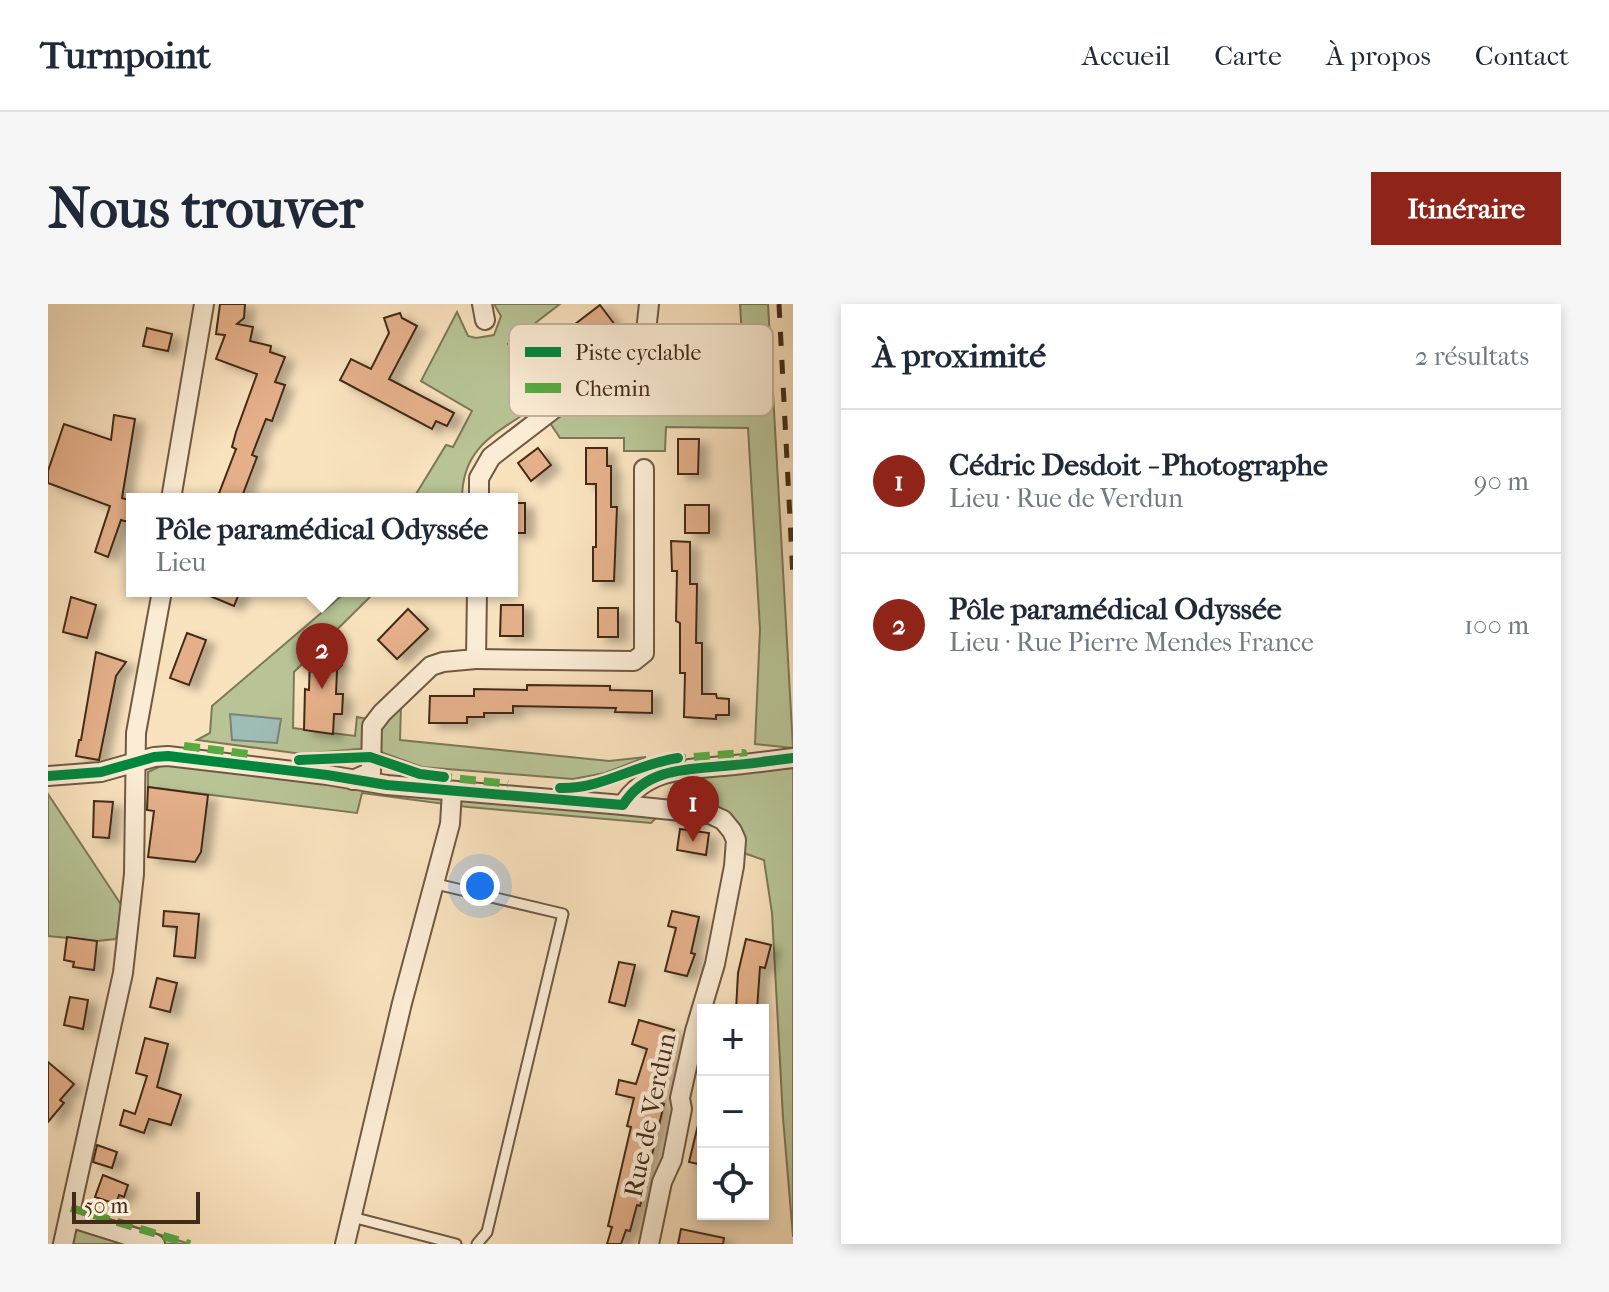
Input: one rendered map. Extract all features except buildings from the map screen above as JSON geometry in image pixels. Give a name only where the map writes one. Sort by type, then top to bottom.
[{"type":"street","points":[[172,493],[204,304]]},
{"type":"street","points":[[647,324],[649,304]]},
{"type":"street","points":[[479,493],[479,478],[491,457],[544,416]]},
{"type":"street","points":[[352,781],[366,777],[375,721],[431,666],[476,659],[634,661],[644,653],[644,469]]},
{"type":"street","points":[[63,1244],[123,973],[134,874],[134,765],[141,700],[148,678],[161,597]]},
{"type":"street","points":[[476,659],[477,597]]},
{"type":"street","points":[[48,776],[101,772],[168,756],[327,775],[352,781],[623,805],[648,780],[666,773],[687,768],[793,758]]},
{"type":"street","points":[[327,775],[370,765],[444,790]]},
{"type":"street","points":[[345,1244],[432,883],[450,824],[444,790]]},
{"type":"street","name":"Rue de Verdun","points":[[623,805],[710,814],[723,820],[736,840],[715,964],[695,1031],[680,1098],[682,1109],[672,1160],[662,1182],[649,1244]]},
{"type":"street","points":[[69,1217],[155,1244]]},
{"type":"lane","points":[[432,883],[563,914],[487,1232],[477,1244]]},
{"type":"lane","points":[[352,1217],[456,1244]]},
{"type":"green space","points":[[494,304],[560,304],[534,324],[509,324],[509,416],[521,416],[496,433],[475,453],[468,465],[463,493],[417,493],[446,445],[453,447],[472,411],[421,381],[457,312],[468,336],[476,338],[494,335],[501,316]]},
{"type":"green space","points":[[740,304],[768,304],[769,324],[741,324]]},
{"type":"green space","points":[[773,393],[793,748],[755,744],[760,629],[748,428],[666,427],[665,451],[624,451],[624,438],[560,438],[550,423],[559,416],[773,416]]},
{"type":"green space","points":[[340,597],[370,597],[294,672],[293,728],[355,736],[357,717],[367,719],[401,704],[400,740],[609,761],[646,757],[605,773],[573,779],[422,767],[370,748],[302,754],[197,740],[210,733],[212,706]]},
{"type":"green space","points":[[163,765],[657,817],[651,823],[468,807],[362,793],[357,813],[148,787],[148,772]]},
{"type":"green space","points":[[793,768],[793,1237],[772,913],[764,860],[741,852],[744,841],[676,804],[671,789],[686,777]]},
{"type":"green space","points":[[48,794],[122,906],[116,939],[97,941],[48,936]]},
{"type":"green space","points":[[87,1212],[190,1244],[72,1244],[76,1221]]},
{"type":"water","points":[[230,714],[281,719],[277,743],[232,740]]},
{"type":"railway","points":[[779,304],[793,578]]},
{"type":"marked path","points":[[184,746],[248,754]]},
{"type":"marked path","points":[[670,759],[743,753],[745,764]]},
{"type":"marked path","points":[[436,776],[508,784]]},
{"type":"marked path","points":[[71,1208],[190,1244]]},
{"type":"cycle path","points":[[48,776],[101,772],[168,756],[387,785],[623,805],[643,784],[668,773],[793,758]]},
{"type":"cycle path","points":[[299,760],[370,757],[420,774],[444,777]]},
{"type":"cycle path","points":[[560,788],[591,785],[678,758]]},
{"type":"place","name":"Pôle paramédical Odyssée","points":[[322,689]]},
{"type":"place","name":"Cédric Desdoit - Photographe","points":[[693,842]]}]
